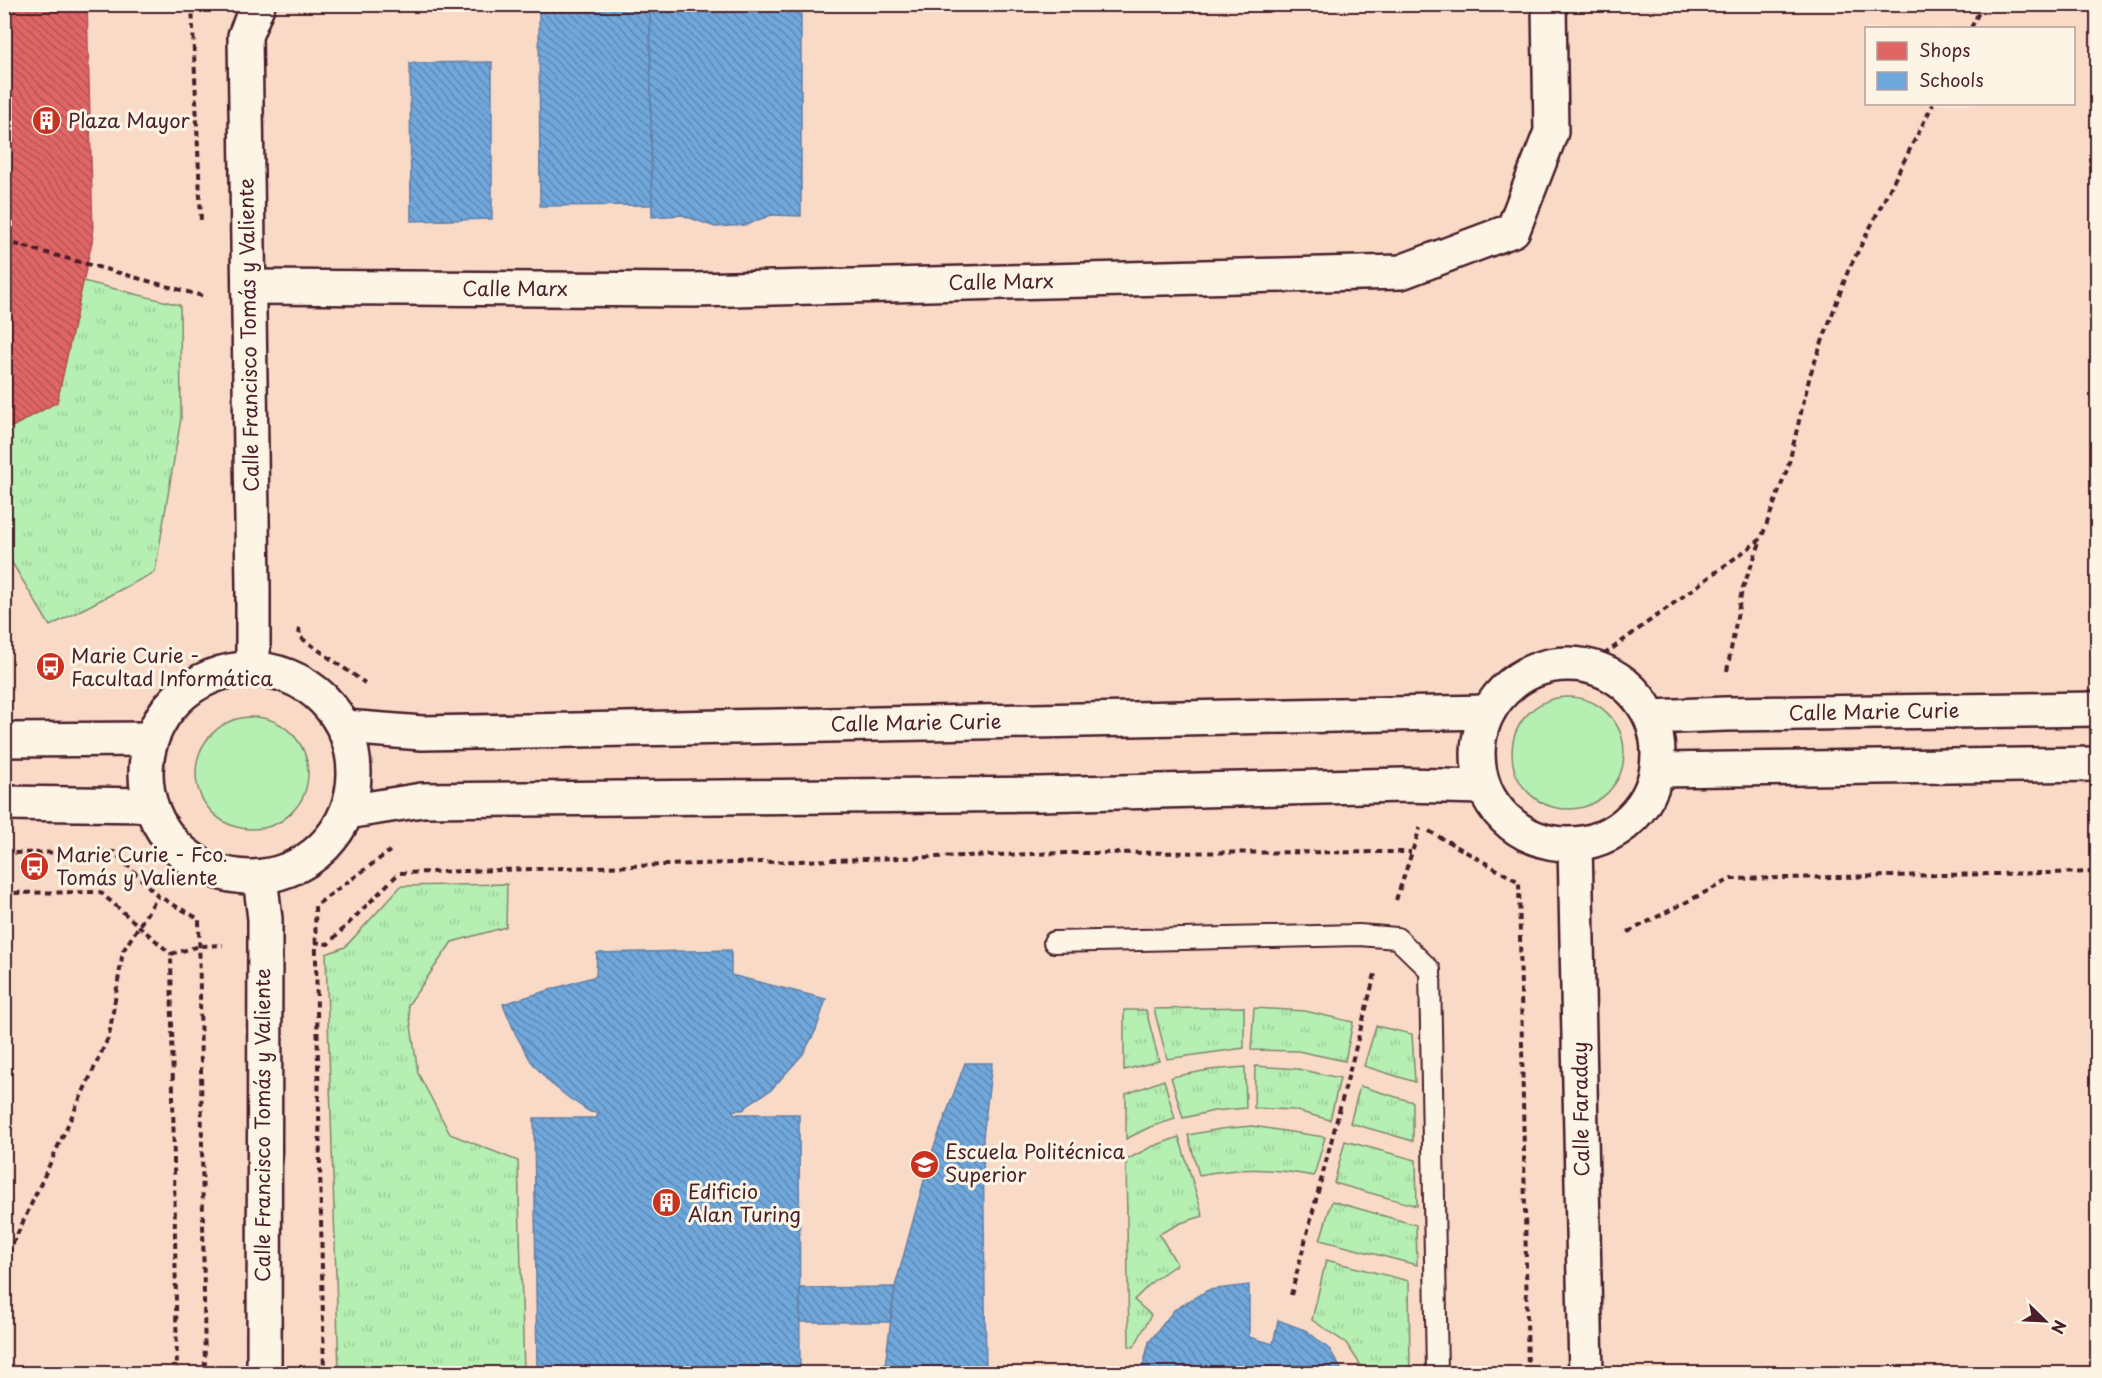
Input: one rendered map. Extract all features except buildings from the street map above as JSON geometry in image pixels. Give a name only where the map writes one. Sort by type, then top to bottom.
[{"type":"street","name":"Calle Francisco Tomás y Valiente","points":[[253,667],[245,36],[258,4]]},
{"type":"street","name":"Calle Marx","points":[[249,287],[694,290],[1401,272],[1513,230],[1551,132],[1549,4]]},
{"type":"street","points":[[1556,663],[1587,667],[1613,674],[1636,692],[1651,717],[1658,742],[1657,770],[1647,797],[1629,820],[1604,837],[1575,844],[1545,841],[1517,829],[1496,808],[1483,787],[1478,761],[1480,735],[1488,712],[1505,688],[1529,672],[1556,663]]},
{"type":"street","points":[[253,667],[282,672],[307,684],[329,703],[345,727],[354,754],[354,784],[347,812],[336,832],[321,850],[303,863],[282,873],[260,877],[225,874],[192,861],[166,837],[150,805],[145,772],[151,739],[167,709],[190,687],[220,672],[253,667]]},
{"type":"street","name":"Calle Marie Curie","points":[[1651,717],[2097,709]]},
{"type":"street","name":"Calle Marie Curie","points":[[345,727],[422,733],[1488,712]]},
{"type":"street","points":[[4,740],[151,739]]},
{"type":"street","points":[[1657,770],[2097,764]]},
{"type":"street","points":[[347,812],[422,800],[1051,794],[1403,785],[1483,787]]},
{"type":"street","points":[[4,803],[150,805]]},
{"type":"street","name":"Calle Faraday","points":[[1575,844],[1586,1374]]},
{"type":"street","name":"Calle Francisco Tomás y Valiente","points":[[260,877],[265,919],[264,1374]]},
{"type":"lane","points":[[1054,942],[1359,935],[1397,938],[1430,970],[1437,1374]]},
{"type":"path","points":[[192,4],[201,223]]},
{"type":"path","points":[[1972,27],[1983,4]]},
{"type":"path","points":[[1725,680],[1742,590],[1788,467],[1810,375],[1848,271],[1932,105]]},
{"type":"path","points":[[4,241],[206,297],[205,287]]},
{"type":"path","points":[[1587,667],[1761,539]]},
{"type":"path","points":[[299,626],[300,637],[367,685]]},
{"type":"path","points":[[1412,826],[1420,826],[1519,882],[1528,1374]]},
{"type":"path","points":[[1291,1295],[1384,937],[1420,826]]},
{"type":"path","points":[[324,1374],[315,906],[390,850]]},
{"type":"path","points":[[4,853],[114,852],[158,896],[199,919],[205,1374]]},
{"type":"path","points":[[316,942],[328,944],[399,873],[1066,853],[1411,852]]},
{"type":"path","points":[[1628,932],[1731,879],[2097,872]]},
{"type":"path","points":[[4,893],[100,892],[171,954],[177,1374]]},
{"type":"path","points":[[4,1263],[110,1036],[123,951],[158,896]]},
{"type":"path","points":[[171,954],[200,946]]},
{"type":"shaded area","points":[[5,5],[2097,5],[2097,1373],[5,1374]]},
{"type":"green space","points":[[83,281],[180,305],[181,418],[155,572],[50,626],[5,551],[5,431],[57,402]]},
{"type":"green space","points":[[1568,697],[1589,702],[1607,714],[1619,732],[1624,753],[1619,774],[1607,792],[1589,804],[1568,809],[1547,804],[1529,792],[1517,774],[1512,753],[1517,732],[1529,714],[1547,702]]},
{"type":"green space","points":[[252,717],[274,721],[292,733],[304,751],[308,773],[304,795],[292,813],[274,825],[252,829],[230,825],[212,813],[200,795],[196,773],[200,751],[212,733],[230,721]]},
{"type":"green space","points":[[507,884],[506,927],[452,942],[408,1005],[418,1073],[450,1134],[518,1161],[524,1373],[339,1373],[326,954],[345,947],[401,886]]},
{"type":"green space","points":[[1244,1007],[1244,1048],[1167,1059],[1154,1009]]},
{"type":"green space","points":[[1254,1008],[1305,1011],[1353,1022],[1345,1061],[1298,1051],[1251,1050]]},
{"type":"green space","points":[[1124,1010],[1146,1010],[1159,1061],[1124,1070]]},
{"type":"green space","points":[[1376,1026],[1412,1034],[1415,1082],[1364,1066]]},
{"type":"green space","points":[[1255,1066],[1298,1069],[1340,1078],[1330,1120],[1293,1110],[1254,1108]]},
{"type":"green space","points":[[1245,1067],[1246,1108],[1214,1111],[1183,1118],[1171,1077],[1209,1070]]},
{"type":"green space","points":[[1164,1080],[1175,1119],[1150,1127],[1126,1139],[1126,1094]]},
{"type":"green space","points":[[1360,1086],[1413,1102],[1413,1141],[1350,1123]]},
{"type":"green space","points":[[1252,1126],[1325,1137],[1314,1176],[1285,1171],[1257,1170],[1199,1175],[1188,1135]]},
{"type":"green space","points":[[1179,1137],[1203,1216],[1181,1223],[1159,1234],[1177,1264],[1154,1280],[1134,1300],[1151,1315],[1134,1347],[1129,1346],[1126,1160],[1151,1147]]},
{"type":"green space","points":[[1345,1141],[1416,1160],[1417,1206],[1334,1183]]},
{"type":"green space","points":[[1332,1201],[1416,1225],[1417,1265],[1320,1240]]},
{"type":"green space","points":[[1326,1260],[1409,1281],[1410,1373],[1366,1373],[1346,1343],[1312,1320]]},
{"type":"place","name":"Plaza Mayor","points":[[47,121]]},
{"type":"place","name":"Marie Curie - Facultad Informática","points":[[50,667]]},
{"type":"place","name":"Marie Curie - Fco. Tomás y Valiente","points":[[35,866]]},
{"type":"place","name":"Escuela Politécnica Superior","points":[[924,1164]]},
{"type":"place","name":"Edificio Alan Turing","points":[[667,1203]]}]
